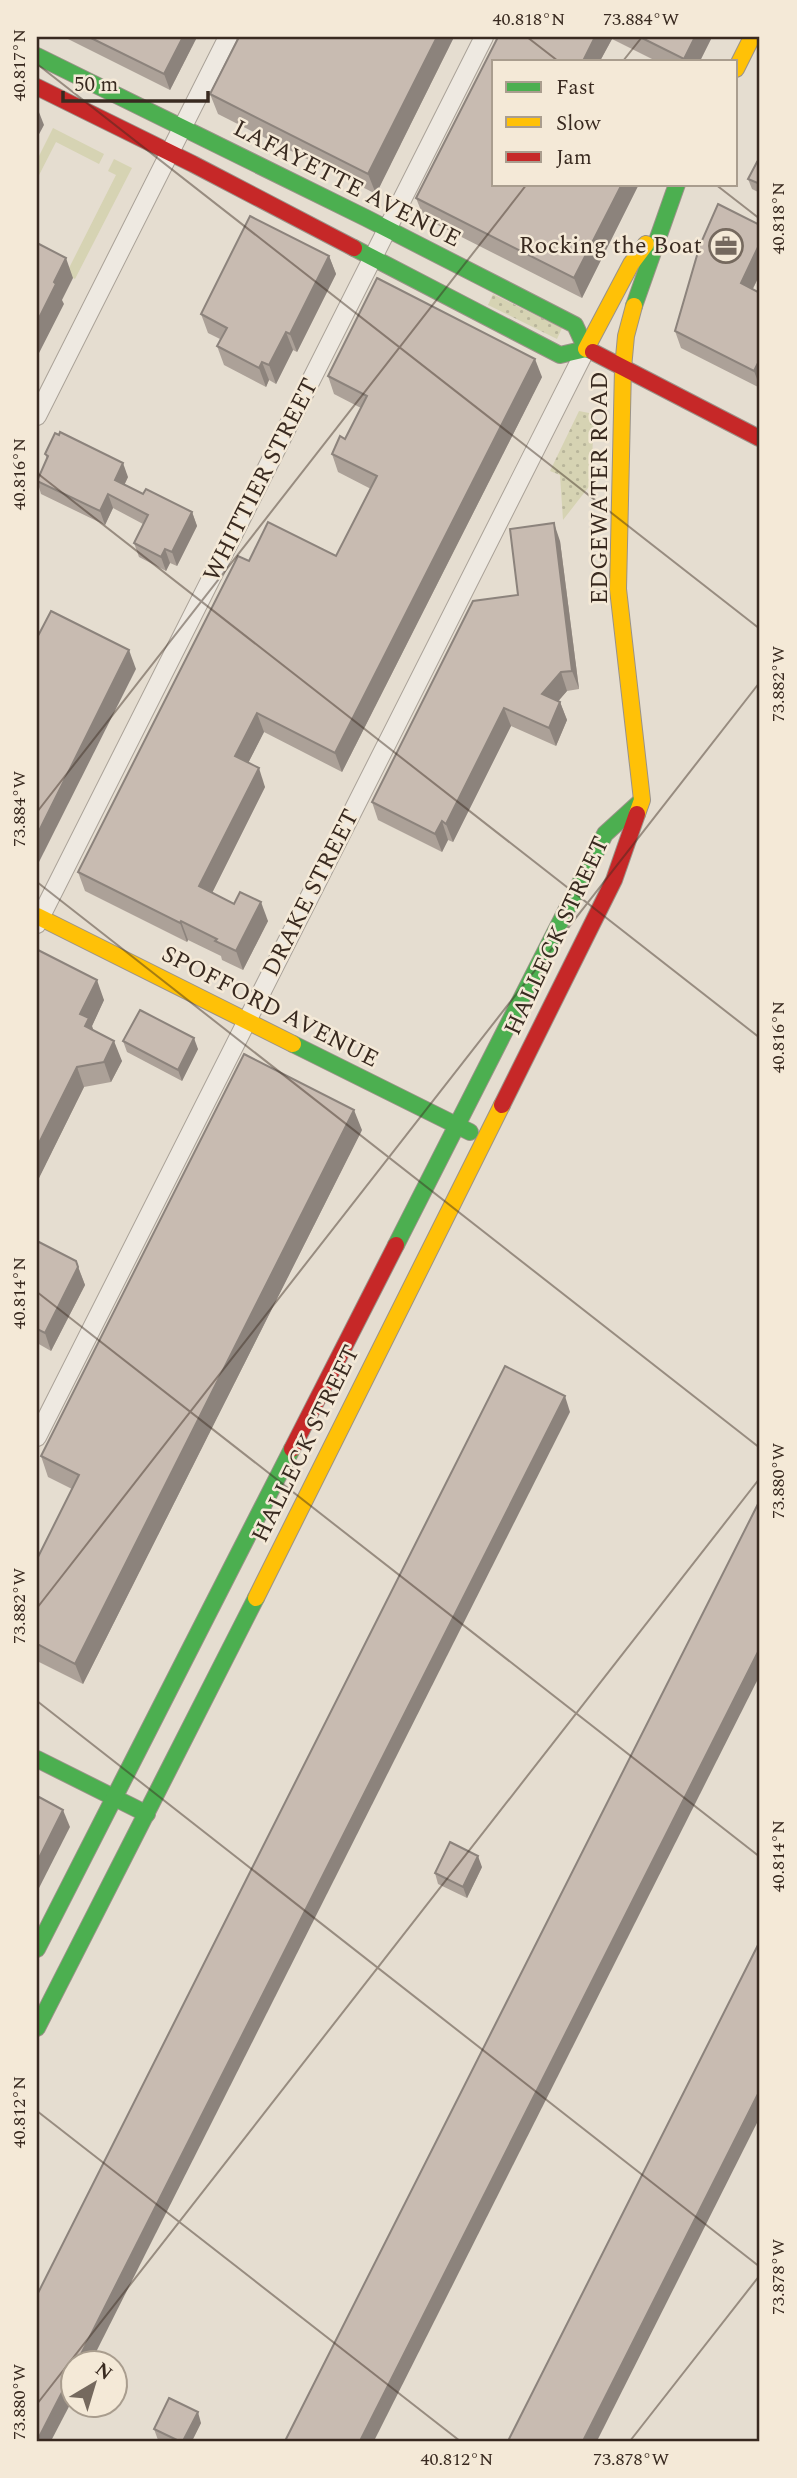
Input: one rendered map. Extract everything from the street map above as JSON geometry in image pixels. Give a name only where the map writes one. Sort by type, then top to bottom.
[{"type":"main road","points":[[738,65],[752,37]]},
{"type":"main road","name":"LAFAYETTE AVENUE","points":[[37,56],[388,229],[575,326],[586,349],[759,438]]},
{"type":"main road","points":[[37,87],[170,152],[560,355],[586,349],[631,264],[661,224]]},
{"type":"main road","name":"EDGEWATER ROAD","points":[[642,800],[618,589],[623,368],[626,336],[634,306],[676,186]]},
{"type":"main road","name":"HALLECK STREET","points":[[37,1949],[605,834],[642,800]]},
{"type":"main road","name":"HALLECK STREET","points":[[37,2028],[147,1814],[614,880],[642,800]]},
{"type":"main road","name":"SPOFFORD AVENUE","points":[[38,919],[484,1138]]},
{"type":"main road","points":[[37,1759],[147,1814]]},
{"type":"street","points":[[37,416],[229,37]]},
{"type":"street","name":"WHITTIER STREET","points":[[38,919],[484,37]]},
{"type":"street","name":"DRAKE STREET","points":[[37,1437],[586,349]]},
{"type":"shaded area","points":[[53,128],[104,154],[99,164],[56,142],[37,179],[37,160]]},
{"type":"shaded area","points":[[114,159],[132,168],[75,279],[66,274],[116,175],[108,171]]},
{"type":"shaded area","points":[[493,294],[562,328],[557,339],[488,305]]},
{"type":"shaded area","points":[[579,411],[594,414],[591,484],[563,520],[560,475],[550,471]]},
{"type":"building","points":[[89,37],[183,37],[164,74]]},
{"type":"building","points":[[239,37],[437,37],[368,174],[210,94]]},
{"type":"building","points":[[498,37],[595,37],[584,60],[492,60],[492,186],[621,186],[574,278],[416,198]]},
{"type":"building","points":[[640,37],[695,37],[684,59]]},
{"type":"building","points":[[757,162],[760,164],[760,184],[748,179]]},
{"type":"building","points":[[718,204],[760,225],[760,243],[741,283],[760,293],[760,359],[754,371],[675,331],[700,245]]},
{"type":"building","points":[[250,216],[329,256],[290,334],[286,332],[269,365],[262,362],[259,368],[217,346],[227,328],[201,314]]},
{"type":"building","points":[[37,243],[66,258],[37,322]]},
{"type":"building","points":[[377,278],[535,359],[335,753],[257,713],[235,756],[259,768],[199,886],[234,904],[240,892],[261,902],[236,951],[181,921],[180,923],[78,872],[238,556],[249,561],[268,522],[336,556],[377,476],[332,454],[340,436],[345,439],[367,396],[328,376]]},
{"type":"building","points":[[60,432],[123,463],[115,480],[143,494],[146,489],[192,512],[172,552],[165,549],[161,557],[134,543],[148,515],[108,494],[100,511],[37,481],[48,456],[45,454],[55,433],[59,435]]},
{"type":"building","points":[[554,523],[572,671],[561,672],[542,694],[560,702],[549,728],[504,708],[446,824],[442,821],[435,834],[372,802],[473,601],[518,595],[510,529]]},
{"type":"building","points":[[51,611],[129,650],[37,835],[37,632],[39,634]]},
{"type":"building","points":[[38,950],[97,980],[80,1014],[89,1018],[85,1026],[114,1041],[104,1062],[77,1067],[37,1147]]},
{"type":"building","points":[[140,1010],[194,1038],[178,1070],[123,1041]]},
{"type":"building","points":[[244,1054],[354,1110],[75,1664],[37,1644],[37,1559],[79,1475],[41,1456]]},
{"type":"building","points":[[37,1241],[76,1261],[78,1267],[45,1333],[37,1329]]},
{"type":"building","points":[[505,1366],[565,1396],[84,2348],[60,2348],[60,2396],[37,2441],[37,2295]]},
{"type":"building","points":[[760,1500],[760,1648],[360,2441],[285,2441]]},
{"type":"building","points":[[39,1797],[63,1810],[37,1862],[37,1799]]},
{"type":"building","points":[[450,1842],[478,1856],[463,1887],[435,1873]]},
{"type":"building","points":[[760,1941],[760,2090],[583,2441],[508,2441]]},
{"type":"building","points":[[169,2398],[198,2412],[183,2441],[154,2429]]},
{"type":"traffic: fast","points":[[37,56],[366,218],[575,325],[586,349],[593,352]]},
{"type":"traffic: fast","points":[[634,306],[676,186]]},
{"type":"traffic: fast","points":[[354,248],[560,355],[586,349]]},
{"type":"traffic: fast","points":[[396,1245],[605,834],[639,803]]},
{"type":"traffic: fast","points":[[293,1044],[470,1132]]},
{"type":"traffic: fast","points":[[37,1949],[292,1449]]},
{"type":"traffic: fast","points":[[37,2028],[256,1598]]},
{"type":"traffic: fast","points":[[37,1759],[147,1814]]},
{"type":"traffic: slow","points":[[738,65],[752,37]]},
{"type":"traffic: slow","points":[[586,349],[631,264],[646,244]]},
{"type":"traffic: slow","points":[[634,306],[626,336],[623,368],[618,589],[642,800],[637,814]]},
{"type":"traffic: slow","points":[[37,916],[293,1044]]},
{"type":"traffic: slow","points":[[256,1598],[502,1105]]},
{"type":"traffic: jam","points":[[37,87],[354,248]]},
{"type":"traffic: jam","points":[[593,352],[759,438]]},
{"type":"traffic: jam","points":[[502,1105],[614,880],[637,814]]},
{"type":"traffic: jam","points":[[292,1449],[396,1245]]},
{"type":"place","name":"Rocking the Boat","points":[[726,246]]}]
